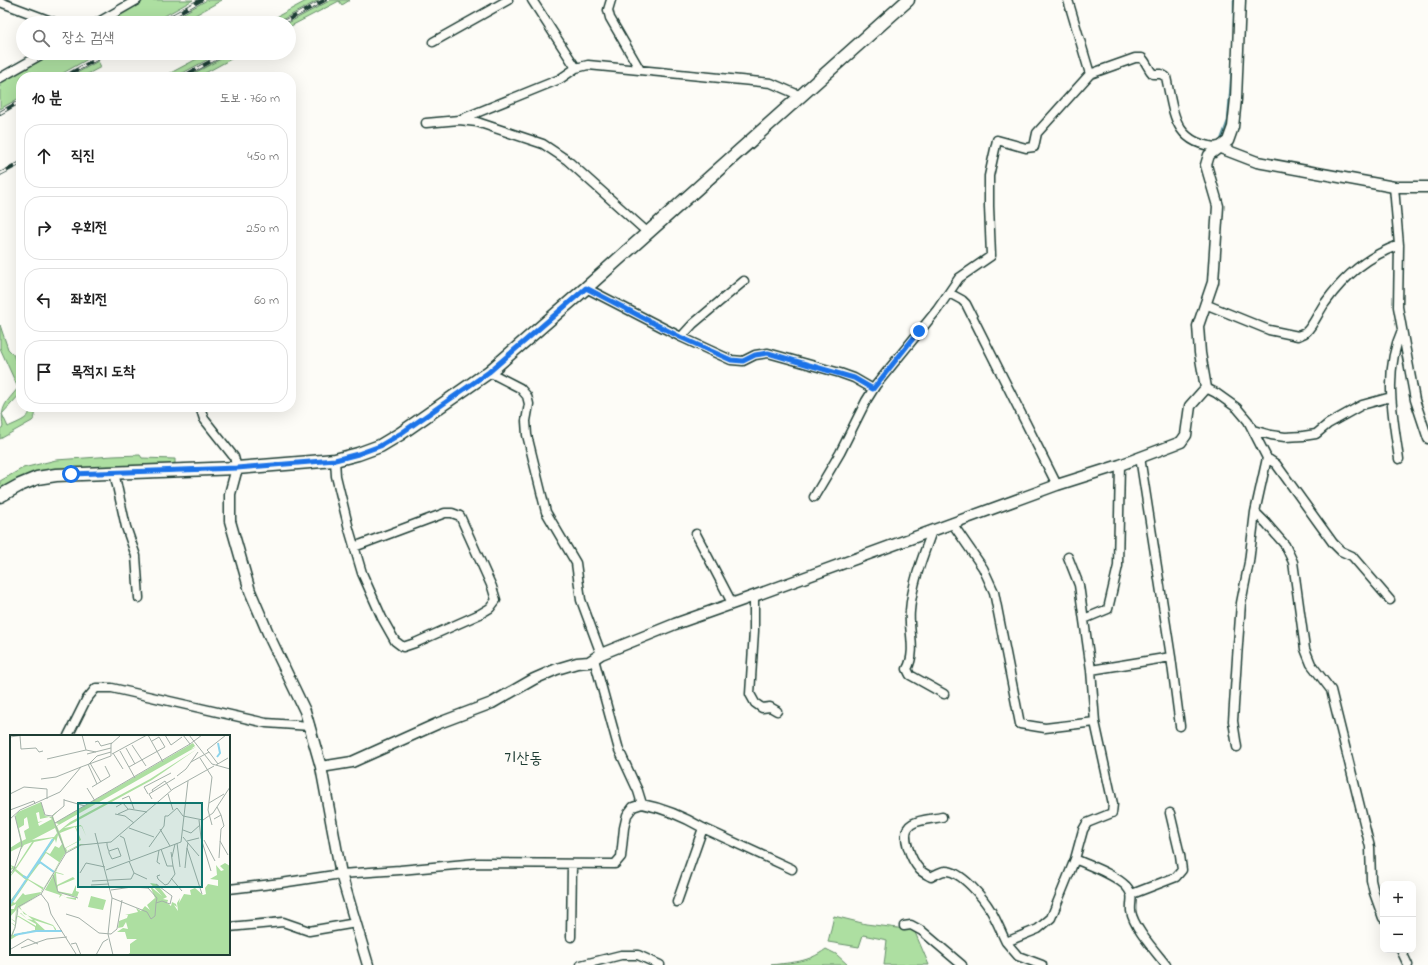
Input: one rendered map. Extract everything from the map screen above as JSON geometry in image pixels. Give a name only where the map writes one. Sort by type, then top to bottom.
[{"type":"main road","points":[[0,496],[37,478],[56,475],[237,468],[335,460],[380,446],[400,434],[489,372],[586,288],[908,0]]},
{"type":"street","points":[[109,16],[137,0]]},
{"type":"street","points":[[434,42],[508,0]]},
{"type":"street","points":[[532,0],[576,68]]},
{"type":"street","points":[[611,0],[608,10],[610,18],[640,70]]},
{"type":"street","points":[[1068,0],[1090,74]]},
{"type":"street","points":[[1206,388],[1200,353],[1198,326],[1213,282],[1218,206],[1206,165],[1209,155],[1228,141],[1233,127],[1236,99],[1240,0]]},
{"type":"street","points":[[0,2],[37,16]]},
{"type":"street","points":[[814,497],[840,453],[873,389],[949,293],[959,278],[991,256],[989,176],[997,140],[1026,148],[1034,147],[1037,133],[1090,74],[1135,58],[1142,58],[1146,62],[1148,69],[1153,74],[1161,74],[1166,77],[1176,121],[1183,133],[1204,146],[1218,148],[1257,162],[1394,187],[1428,187]]},
{"type":"street","points":[[0,78],[32,60]]},
{"type":"street","points":[[459,120],[560,79],[576,68],[588,65],[771,83],[801,96]]},
{"type":"street","points":[[426,123],[459,120],[477,122],[543,144],[567,160],[647,232]]},
{"type":"street","points":[[1394,187],[1399,245],[1398,308],[1415,400],[1428,439]]},
{"type":"street","points":[[1205,304],[1270,330],[1298,336],[1307,332],[1325,302],[1344,280],[1367,260],[1399,245]]},
{"type":"street","points":[[680,337],[744,281]]},
{"type":"street","points":[[586,288],[680,337],[731,360],[743,361],[755,355],[768,353],[854,378],[873,389]]},
{"type":"street","points":[[949,293],[966,304],[1057,485]]},
{"type":"street","points":[[1399,459],[1391,398],[1392,358],[1396,343],[1402,330]]},
{"type":"street","points":[[489,372],[520,388],[527,396],[529,404],[526,421],[528,435],[546,512],[576,563],[581,600],[598,656],[619,750],[638,791],[642,804]]},
{"type":"street","points":[[1206,388],[1238,408],[1248,421],[1266,458],[1276,464],[1334,543],[1342,551],[1352,556],[1390,600]]},
{"type":"street","points":[[320,767],[352,762],[439,723],[492,703],[514,689],[551,672],[598,656],[674,624],[1057,485],[1181,442],[1186,436],[1190,406],[1206,388]]},
{"type":"street","points":[[1253,430],[1285,437],[1316,434],[1362,405],[1391,398]]},
{"type":"street","points":[[1415,400],[1423,413],[1428,417]]},
{"type":"street","points":[[202,412],[204,419],[234,457],[237,468],[230,494],[230,521],[250,591],[270,640],[305,711],[310,726],[320,767],[341,874],[368,965]]},
{"type":"street","points":[[1140,457],[1171,657],[1180,726]]},
{"type":"street","points":[[1237,747],[1233,721],[1241,603],[1249,562],[1255,512],[1266,458]]},
{"type":"street","points":[[335,460],[336,476],[354,547],[362,573],[382,618],[395,641],[403,647],[415,643],[480,614],[490,608],[496,600],[492,587],[460,516],[452,513],[445,513],[354,547]]},
{"type":"street","points":[[1084,619],[1108,609],[1113,590],[1118,566],[1120,464]]},
{"type":"street","points":[[114,472],[126,527],[136,556],[138,598]]},
{"type":"street","points":[[1255,512],[1285,545],[1293,562],[1305,649],[1311,664],[1332,690],[1370,847],[1374,893],[1383,917]]},
{"type":"street","points":[[952,523],[983,568],[994,592],[1020,724],[1045,728],[1096,722]]},
{"type":"street","points":[[932,531],[919,568],[912,601],[910,625],[912,650],[911,661],[907,668],[910,675],[944,694]]},
{"type":"street","points":[[696,534],[732,603]]},
{"type":"street","points":[[1006,942],[1038,929],[1051,918],[1075,859],[1083,830],[1087,823],[1112,813],[1113,804],[1096,722],[1091,670],[1079,585],[1068,558]]},
{"type":"street","points":[[754,596],[754,630],[750,694],[755,703],[762,708],[770,707],[777,711]]},
{"type":"street","points":[[1091,670],[1171,657]]},
{"type":"street","points":[[68,735],[86,700],[96,688],[112,688],[266,723],[310,726]]},
{"type":"street","points":[[230,889],[341,874],[477,863],[615,864],[621,857],[627,815],[633,807],[642,804],[656,807],[691,820],[703,828],[792,869]]},
{"type":"street","points":[[1132,894],[1176,877],[1182,870],[1170,813]]},
{"type":"street","points":[[942,818],[922,820],[911,824],[906,830],[905,835],[907,843],[913,858],[921,871],[931,877],[945,871],[962,878],[974,889],[991,911],[1006,942],[1018,956],[1042,965]]},
{"type":"street","points":[[678,902],[703,828]]},
{"type":"street","points":[[1075,859],[1118,879],[1126,887],[1132,894],[1131,912],[1136,925],[1166,965]]},
{"type":"street","points":[[571,938],[572,864]]},
{"type":"street","points":[[230,927],[283,922],[309,931],[356,923]]},
{"type":"street","points":[[904,926],[911,925],[922,931],[962,965]]},
{"type":"street","points":[[1402,953],[1408,965]]},
{"type":"street","points":[[581,965],[622,955],[638,955],[660,965]]},
{"type":"green space","points":[[144,0],[193,0],[164,16],[115,16]]},
{"type":"green space","points":[[207,0],[222,0],[193,16],[178,16]]},
{"type":"green space","points":[[308,0],[319,0],[289,16],[278,16]]},
{"type":"green space","points":[[331,0],[350,0],[342,5],[339,1],[296,23],[296,19]]},
{"type":"green space","points":[[41,60],[86,60],[65,72],[20,72]]},
{"type":"green space","points":[[195,60],[207,60],[184,72],[172,72]]},
{"type":"green space","points":[[219,60],[229,60],[207,72],[196,72]]},
{"type":"green space","points":[[98,61],[101,67],[92,72],[79,72]]},
{"type":"green space","points":[[16,74],[16,100],[0,109],[0,83]]},
{"type":"green space","points":[[0,325],[8,349],[13,354],[16,362],[16,384],[0,348]]},
{"type":"green space","points":[[16,390],[16,399],[3,413],[3,409],[7,401]]},
{"type":"green space","points":[[30,412],[35,412],[35,416],[32,421],[0,439],[0,429],[3,427],[2,415],[8,427],[19,422]]},
{"type":"green space","points":[[140,455],[142,458],[175,459],[175,464],[95,468],[0,490],[0,481],[23,468],[56,460]]},
{"type":"green space","points":[[834,916],[866,924],[914,930],[929,965],[884,965],[887,940],[863,935],[859,947],[828,942]]},
{"type":"green space","points":[[826,949],[836,954],[848,965],[771,965],[806,959],[819,954]]},
{"type":"waterway","points":[[1234,0],[1234,29]]},
{"type":"waterway","points":[[1221,140],[1228,121],[1232,68]]},
{"type":"railway","points":[[172,16],[201,0]]},
{"type":"railway","points":[[295,16],[325,0]]},
{"type":"railway","points":[[73,72],[94,60]]},
{"type":"railway","points":[[191,72],[213,60]]},
{"type":"railway","points":[[0,113],[16,104]]},
{"type":"railway","points":[[0,174],[16,166]]},
{"type":"district","name":"기산동","points":[[523,757]]},
{"type":"route","points":[[71,474],[237,468],[335,460],[358,454],[380,446],[400,434],[489,372],[586,288],[680,337],[731,360],[743,361],[755,355],[768,353],[854,378],[873,389],[919,331]]}]
